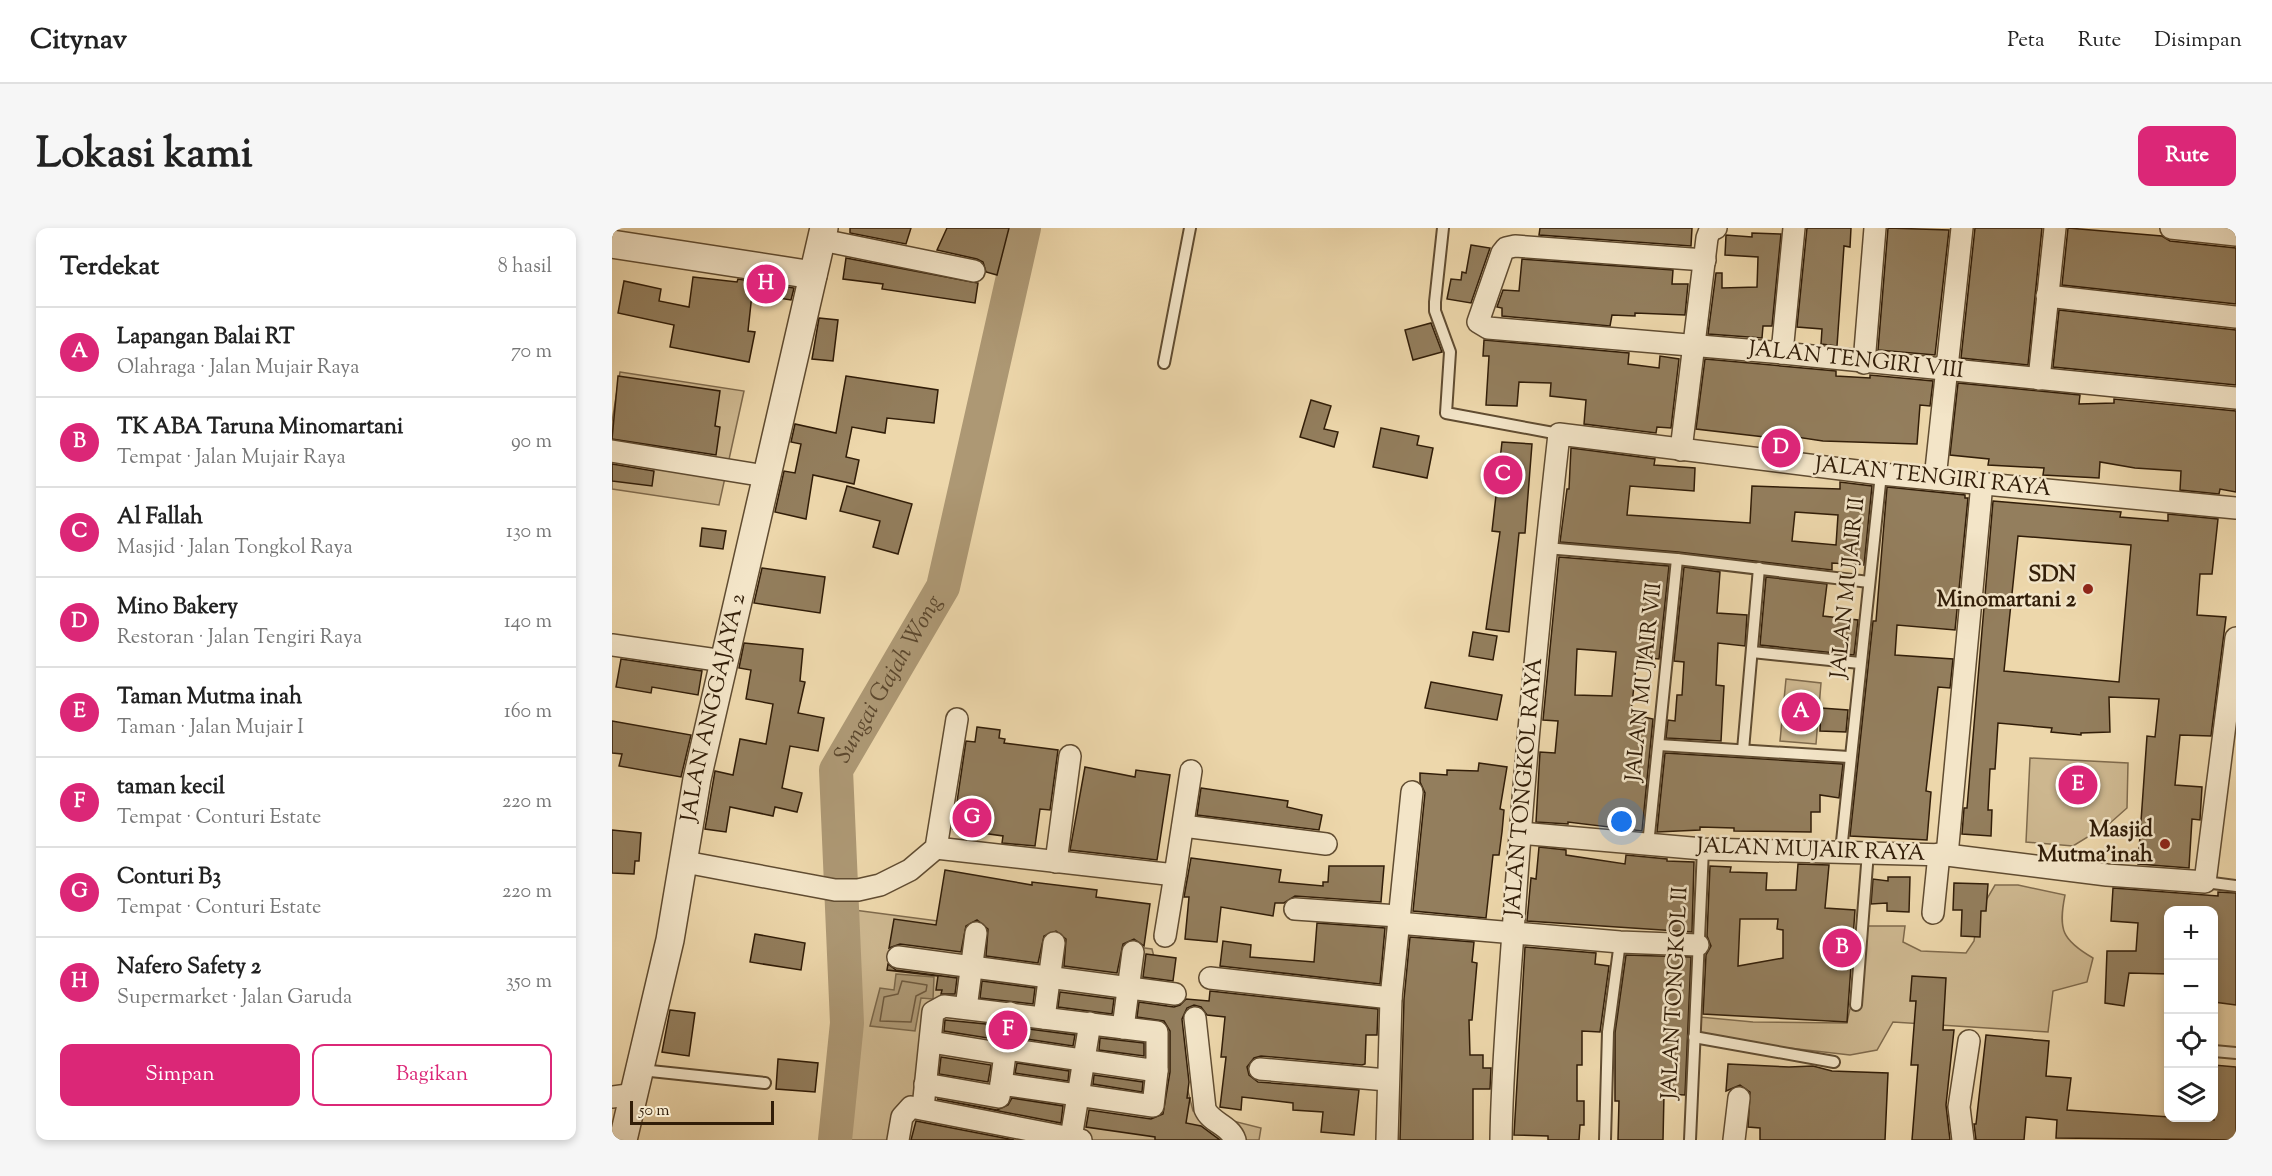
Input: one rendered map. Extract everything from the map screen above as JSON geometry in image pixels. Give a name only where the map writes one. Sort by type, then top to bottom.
[{"type":"street","points":[[1681,450],[1707,238],[1710,230],[1716,228]]},
{"type":"street","points":[[1782,353],[1794,228]]},
{"type":"street","points":[[1864,363],[1875,228]]},
{"type":"street","points":[[1935,479],[1962,228]]},
{"type":"street","points":[[2039,379],[2055,228]]},
{"type":"street","points":[[2171,228],[2236,235]]},
{"type":"street","points":[[823,234],[974,271]]},
{"type":"street","name":"JALAN ANGGAJAYA 2","points":[[623,1140],[630,1087],[685,862],[697,779],[765,476],[823,234]]},
{"type":"street","points":[[612,244],[813,275]]},
{"type":"street","name":"JALAN TENGIRI VIII","points":[[1705,260],[1515,246],[1506,248],[1502,253],[1478,322],[1488,328],[1782,353],[1864,363],[2236,398]]},
{"type":"street","points":[[2047,296],[2236,317]]},
{"type":"street","name":"JALAN TENGIRI RAYA","points":[[1559,434],[1881,474],[2236,508]]},
{"type":"street","name":"JALAN TONGKOL RAYA","points":[[1501,1140],[1502,1063],[1520,833],[1546,548],[1559,434]]},
{"type":"street","points":[[612,451],[765,476]]},
{"type":"street","name":"JALAN MUJAIR RAYA","points":[[1520,833],[1703,849],[1943,855],[1982,483]]},
{"type":"street","points":[[1933,913],[1943,855],[2108,875],[2205,882],[2229,746],[2236,638]]},
{"type":"street","points":[[612,645],[724,661]]},
{"type":"street","points":[[685,862],[835,890],[858,890],[880,885],[910,870],[936,848],[957,719]]},
{"type":"street","points":[[1056,862],[1070,756]]},
{"type":"street","points":[[1165,936],[1191,771]]},
{"type":"street","points":[[1387,1140],[1391,999],[1412,792]]},
{"type":"street","points":[[1183,826],[1326,844]]},
{"type":"street","points":[[936,848],[1175,875]]},
{"type":"street","points":[[1295,909],[1620,942],[1698,945]]},
{"type":"street","points":[[966,1008],[976,933]]},
{"type":"street","points":[[1044,1018],[1054,943]]},
{"type":"street","points":[[1124,1028],[1133,952]]},
{"type":"street","points":[[898,957],[1175,994]]},
{"type":"street","points":[[1210,978],[1391,999]]},
{"type":"street","points":[[923,1108],[935,1009],[944,1005],[1157,1032],[1157,1071],[1153,1106],[1001,1084]]},
{"type":"street","points":[[925,1084],[999,1097],[1010,1014]]},
{"type":"street","points":[[1195,1018],[1207,1114],[1226,1128],[1235,1140]]},
{"type":"street","points":[[898,1140],[905,1112],[911,1107],[1076,1139],[1078,1095],[1090,1023]]},
{"type":"street","points":[[1964,1140],[1959,1107],[1969,1041]]},
{"type":"street","points":[[931,1042],[1157,1071]]},
{"type":"street","points":[[1260,1069],[1388,1080]]},
{"type":"street","points":[[1734,1140],[1739,1098]]},
{"type":"lane","points":[[1164,363],[1190,228]]},
{"type":"lane","points":[[1443,228],[1435,311],[1450,352],[1446,413],[1559,434]]},
{"type":"lane","name":"JALAN MUJAIR II","points":[[1841,851],[1849,757],[1881,474]]},
{"type":"lane","points":[[1546,548],[1677,558],[1869,582]]},
{"type":"lane","name":"JALAN MUJAIR VII","points":[[1648,845],[1677,558]]},
{"type":"lane","points":[[1743,750],[1759,568]]},
{"type":"lane","points":[[1752,652],[1860,663]]},
{"type":"lane","points":[[1659,745],[1849,757]]},
{"type":"lane","name":"JALAN TONGKOL II","points":[[1690,1140],[1703,849]]},
{"type":"lane","points":[[1856,1005],[1868,852]]},
{"type":"lane","points":[[2205,882],[2236,886]]},
{"type":"lane","points":[[1605,1140],[1608,1032],[1620,942]]},
{"type":"lane","points":[[1694,1037],[1834,1062]]},
{"type":"lane","points":[[2218,1051],[2236,1053]]},
{"type":"lane","points":[[630,1087],[765,1083]]},
{"type":"shaded area","points":[[620,372],[744,391],[719,505],[612,489],[612,422]]},
{"type":"shaded area","points":[[1786,679],[1821,683],[1816,744],[1780,741]]},
{"type":"shaded area","points":[[2030,758],[2128,763],[2127,808],[2109,824],[2073,846],[2026,842]]},
{"type":"shaded area","points":[[1995,885],[2018,885],[2065,895],[2062,917],[2065,933],[2075,945],[2093,958],[2087,982],[2053,991],[2048,1032],[1893,1022],[1877,1050],[1850,1055],[1700,1038],[1700,1017],[1753,1022],[1847,1023],[1867,926],[1905,926],[1903,942],[1921,951],[1966,953],[1974,941],[1978,914]]},
{"type":"shaded area","points":[[854,910],[1152,949],[1193,1111],[1261,1128],[1259,1140],[834,1140]]},
{"type":"water","points":[[896,974],[934,977],[933,999],[921,998],[915,1031],[870,1026],[880,988],[894,990]]},
{"type":"building","points":[[850,228],[911,228],[906,244],[850,233]]},
{"type":"building","points":[[947,228],[1009,228],[997,275],[986,272],[983,262],[977,259],[937,250]]},
{"type":"building","points":[[1540,228],[1692,228],[1691,246],[1539,235]]},
{"type":"building","points":[[1807,228],[1851,228],[1850,247],[1844,246],[1837,346],[1821,344],[1822,329],[1797,327]]},
{"type":"building","points":[[1888,228],[1949,230],[1935,355],[1878,350]]},
{"type":"building","points":[[1975,228],[2042,228],[2028,365],[1961,358]]},
{"type":"building","points":[[2068,228],[2162,236],[2170,241],[2236,248],[2236,304],[2062,285]]},
{"type":"building","points":[[1752,233],[1781,234],[1772,326],[1763,326],[1762,338],[1708,334],[1716,273],[1722,273],[1722,288],[1757,287],[1758,257],[1725,255],[1726,235],[1752,237]]},
{"type":"building","points":[[1471,245],[1490,248],[1471,303],[1447,299],[1451,279],[1461,280],[1462,272],[1466,273]]},
{"type":"building","points":[[846,258],[978,283],[975,303],[882,289],[883,284],[843,279]]},
{"type":"building","points":[[1522,259],[1673,270],[1672,284],[1688,284],[1685,315],[1635,313],[1635,316],[1612,315],[1610,326],[1502,316],[1502,308],[1497,307],[1503,290],[1519,291]]},
{"type":"building","points":[[693,277],[737,282],[738,279],[794,288],[791,300],[752,294],[748,331],[755,332],[749,362],[670,347],[674,325],[618,313],[624,281],[661,289],[659,301],[689,307]]},
{"type":"building","points":[[2059,310],[2236,330],[2236,385],[2053,367]]},
{"type":"building","points":[[819,318],[838,320],[833,361],[812,359]]},
{"type":"building","points":[[1431,323],[1442,352],[1413,360],[1405,330]]},
{"type":"building","points":[[1484,340],[1629,353],[1628,364],[1659,368],[1660,356],[1679,359],[1671,428],[1657,427],[1656,433],[1584,424],[1586,400],[1550,396],[1551,383],[1519,382],[1517,406],[1486,405],[1489,356],[1483,356]]},
{"type":"building","points":[[1705,359],[1836,371],[1836,376],[1870,378],[1870,375],[1933,381],[1930,406],[1920,405],[1917,444],[1823,441],[1790,436],[1790,440],[1696,429]]},
{"type":"building","points":[[618,376],[720,391],[715,426],[720,427],[716,455],[612,439]]},
{"type":"building","points":[[846,376],[938,390],[934,423],[887,418],[885,433],[852,427],[846,457],[859,460],[854,484],[813,475],[806,519],[775,512],[784,471],[795,473],[801,444],[791,442],[795,424],[836,433]]},
{"type":"building","points":[[1958,383],[2080,395],[2079,404],[2114,403],[2114,399],[2236,411],[2236,492],[2220,489],[2219,494],[2180,490],[2181,471],[2135,468],[2100,462],[2099,478],[2043,475],[2044,468],[1988,465],[1989,459],[1950,455]]},
{"type":"building","points":[[1311,400],[1331,406],[1324,429],[1338,432],[1334,447],[1300,437]]},
{"type":"building","points":[[1381,428],[1419,436],[1417,445],[1433,448],[1427,478],[1373,467]]},
{"type":"building","points":[[1502,442],[1532,444],[1525,533],[1519,533],[1509,632],[1486,629],[1500,532],[1492,531]]},
{"type":"building","points":[[1571,448],[1655,459],[1654,465],[1695,468],[1694,491],[1630,486],[1627,515],[1750,523],[1752,486],[1840,489],[1840,482],[1872,486],[1864,565],[1832,563],[1832,570],[1678,552],[1560,542],[1567,489],[1569,489]],"holes":[[[1795,512],[1838,515],[1836,545],[1792,541]]]},
{"type":"building","points":[[612,464],[654,471],[652,486],[612,481]]},
{"type":"building","points":[[847,486],[912,504],[898,554],[873,547],[880,521],[840,511]]},
{"type":"building","points":[[1887,487],[1965,495],[1965,498],[1968,498],[1955,630],[1897,625],[1895,655],[1953,659],[1950,688],[1938,687],[1926,791],[1931,792],[1927,840],[1850,836],[1873,621],[1876,621]]},
{"type":"building","points":[[1993,501],[2121,512],[2120,517],[2168,521],[2168,514],[2218,519],[2212,574],[2200,574],[2197,615],[2226,617],[2211,736],[2180,735],[2175,785],[2202,787],[2200,820],[2192,819],[2189,868],[2138,864],[2147,736],[2155,737],[2159,699],[2109,697],[2110,732],[2081,733],[2081,735],[2051,732],[2052,728],[1998,723],[1995,769],[1990,769],[1988,810],[1992,810],[1991,836],[1962,834],[1964,808],[1967,808]],"holes":[[[2018,536],[2131,545],[2119,682],[2004,671]]]},
{"type":"building","points":[[702,528],[726,531],[723,549],[700,546]]},
{"type":"building","points":[[1559,557],[1669,566],[1659,659],[1637,657],[1631,714],[1653,719],[1642,831],[1568,822],[1568,824],[1536,822],[1540,752],[1555,753],[1558,721],[1543,720]],"holes":[[[1577,649],[1616,652],[1612,696],[1575,695]]]},
{"type":"building","points":[[1684,567],[1720,572],[1717,613],[1747,615],[1745,646],[1718,643],[1716,685],[1724,686],[1721,741],[1666,738],[1668,720],[1675,721],[1677,695],[1682,695],[1684,662],[1674,661]]},
{"type":"building","points":[[762,568],[825,577],[820,613],[754,603]]},
{"type":"building","points":[[1766,577],[1827,584],[1823,616],[1858,620],[1854,655],[1760,645]]},
{"type":"building","points":[[1473,632],[1497,636],[1493,660],[1469,656]]},
{"type":"building","points":[[744,643],[803,649],[800,681],[805,682],[798,713],[824,718],[818,751],[790,746],[782,788],[802,793],[797,812],[775,807],[773,816],[730,807],[726,832],[705,829],[715,771],[733,775],[740,739],[766,744],[773,704],[746,699],[751,670],[739,668]]},
{"type":"building","points":[[621,659],[702,671],[698,695],[652,687],[651,693],[616,687]]},
{"type":"building","points":[[1431,682],[1502,695],[1497,720],[1425,708]]},
{"type":"building","points":[[1821,708],[1848,710],[1846,732],[1820,731]]},
{"type":"building","points":[[612,721],[691,735],[681,777],[619,766],[622,754],[612,753]]},
{"type":"building","points":[[977,727],[1000,730],[999,738],[1005,739],[1004,743],[1058,750],[1050,810],[1040,809],[1035,846],[1002,843],[1003,836],[953,829],[966,741],[975,742]]},
{"type":"building","points":[[1665,753],[1843,764],[1839,798],[1820,795],[1820,812],[1811,812],[1811,832],[1734,831],[1734,828],[1700,827],[1700,830],[1657,832]]},
{"type":"building","points":[[1479,763],[1507,767],[1500,809],[1504,810],[1499,855],[1493,855],[1486,918],[1413,911],[1425,793],[1420,782],[1420,773],[1447,775],[1447,770],[1478,771]]},
{"type":"building","points":[[1085,767],[1135,777],[1136,770],[1170,775],[1157,860],[1070,850]]},
{"type":"building","points":[[1201,788],[1288,801],[1287,807],[1322,815],[1319,830],[1197,815]]},
{"type":"building","points":[[612,830],[641,833],[639,861],[635,861],[634,874],[612,873]]},
{"type":"building","points":[[1539,847],[1566,850],[1566,855],[1625,864],[1626,855],[1694,862],[1692,932],[1527,921],[1531,878],[1536,879]]},
{"type":"building","points":[[1191,858],[1281,870],[1279,882],[1323,886],[1323,882],[1328,882],[1329,866],[1384,866],[1381,902],[1295,896],[1284,903],[1275,903],[1273,916],[1221,907],[1217,942],[1185,939],[1189,897],[1184,897]]},
{"type":"building","points":[[1798,864],[1829,865],[1825,908],[1855,910],[1847,1022],[1703,1014],[1706,955],[1711,946],[1707,936],[1710,866],[1731,867],[1730,872],[1767,873],[1766,890],[1796,890]],"holes":[[[1740,919],[1778,919],[1777,929],[1783,930],[1783,958],[1738,966]]]},
{"type":"building","points":[[945,870],[1032,885],[1032,882],[1097,890],[1096,897],[1150,904],[1144,946],[1134,939],[1123,944],[1117,973],[1064,966],[1066,939],[1056,931],[1044,936],[1038,963],[986,956],[988,929],[977,920],[966,926],[961,952],[900,944],[889,948],[894,919],[936,925]]},
{"type":"building","points":[[1888,877],[1910,877],[1909,912],[1887,911],[1887,903],[1871,904],[1873,879],[1888,881]]},
{"type":"building","points":[[1954,883],[1988,884],[1986,911],[1981,911],[1980,937],[1961,936],[1962,910],[1953,910]]},
{"type":"building","points":[[2113,888],[2218,896],[2218,892],[2236,893],[2236,1005],[2218,1003],[2218,906],[2164,906],[2164,974],[2129,973],[2124,1006],[2105,1003],[2107,951],[2136,951],[2138,923],[2111,921]]},
{"type":"building","points":[[1317,923],[1385,928],[1380,984],[1220,966],[1223,941],[1251,945],[1250,957],[1314,962]]},
{"type":"building","points":[[755,934],[805,943],[801,970],[750,962]]},
{"type":"building","points":[[1410,937],[1474,942],[1472,962],[1477,963],[1472,1020],[1469,1020],[1470,1055],[1483,1055],[1483,1068],[1491,1068],[1490,1089],[1473,1089],[1473,1140],[1400,1140],[1404,999]]},
{"type":"building","points":[[1525,947],[1596,953],[1595,964],[1609,966],[1600,1032],[1582,1031],[1582,1065],[1577,1065],[1577,1101],[1584,1101],[1584,1125],[1580,1125],[1579,1140],[1548,1140],[1548,1136],[1514,1135]]},
{"type":"building","points":[[1146,954],[1176,958],[1173,981],[1143,977]]},
{"type":"building","points":[[1626,955],[1691,957],[1685,1095],[1664,1094],[1663,1140],[1618,1140],[1619,1101],[1615,1101],[1615,1033]]},
{"type":"building","points":[[888,964],[896,970],[957,978],[955,994],[941,994],[942,990],[936,990],[938,976],[887,970]]},
{"type":"building","points":[[1912,976],[1946,978],[1943,1030],[1954,1030],[1946,1105],[1950,1140],[1912,1140],[1918,1065],[1911,1065],[1916,1001],[1910,1001]]},
{"type":"building","points":[[982,981],[1035,988],[1033,1004],[980,998]]},
{"type":"building","points":[[1210,991],[1378,1009],[1377,1035],[1366,1035],[1365,1064],[1261,1056],[1254,1058],[1247,1067],[1249,1075],[1258,1082],[1359,1090],[1354,1135],[1321,1132],[1323,1112],[1293,1110],[1293,1103],[1242,1097],[1241,1110],[1220,1107],[1226,1057],[1221,1057],[1225,1017],[1207,1015],[1201,1007],[1194,1005],[1187,1008],[1182,1019],[1189,1082],[1187,1098],[1190,1098],[1186,1123],[1201,1126],[1220,1140],[1155,1140],[1155,1137],[1086,1127],[1089,1110],[1151,1119],[1163,1114],[1170,1072],[1170,1031],[1164,1021],[1137,1017],[1139,1002],[1174,1007],[1186,999],[1209,1001]]},
{"type":"building","points":[[1060,992],[1114,999],[1112,1014],[1058,1007]]},
{"type":"building","points":[[670,1010],[695,1013],[689,1056],[662,1052]]},
{"type":"building","points":[[945,1020],[996,1025],[994,1039],[944,1031]]},
{"type":"building","points":[[1021,1028],[1075,1035],[1073,1046],[1020,1038]]},
{"type":"building","points":[[1986,1035],[2049,1041],[2046,1076],[2071,1078],[2067,1110],[2164,1117],[2164,1122],[2218,1122],[2218,1065],[2236,1067],[2236,1140],[2056,1138],[2057,1120],[2026,1117],[2024,1140],[1976,1140],[1974,1124],[1976,1124]]},
{"type":"building","points":[[1100,1038],[1144,1043],[1144,1056],[1099,1050]]},
{"type":"building","points":[[941,1057],[991,1065],[988,1082],[939,1074]]},
{"type":"building","points":[[778,1059],[818,1063],[815,1092],[776,1089]]},
{"type":"building","points":[[1017,1063],[1069,1071],[1068,1081],[1015,1073]]},
{"type":"building","points":[[1728,1064],[1813,1066],[1832,1071],[1888,1073],[1885,1140],[1760,1140],[1760,1128],[1748,1127],[1750,1092],[1740,1085],[1726,1091]]},
{"type":"building","points":[[1094,1075],[1143,1082],[1142,1092],[1093,1084]]},
{"type":"building","points":[[1012,1098],[1063,1106],[1061,1123],[937,1099],[997,1110],[1008,1105]]},
{"type":"building","points":[[916,1121],[1014,1140],[911,1140]]},
{"type":"waterway","name":"Sungai Gajah Wong","points":[[835,1140],[847,1023],[836,770],[943,587],[1024,228]]},
{"type":"place","name":"Nafero Safety 2","points":[[766,284]]},
{"type":"place","name":"Mino Bakery","points":[[1781,448]]},
{"type":"place","name":"Al Fallah","points":[[1503,475]]},
{"type":"place","name":"SDN Minomartani 2","points":[[2088,589]]},
{"type":"place","name":"Lapangan Balai RT","points":[[1801,712]]},
{"type":"place","name":"Taman Mutma inah","points":[[2078,785]]},
{"type":"place","name":"Conturi B3","points":[[972,818]]},
{"type":"place","name":"Masjid Mutma'inah","points":[[2165,844]]},
{"type":"place","name":"TK ABA Taruna Minomartani","points":[[1842,948]]},
{"type":"place","name":"taman kecil","points":[[1008,1030]]}]
